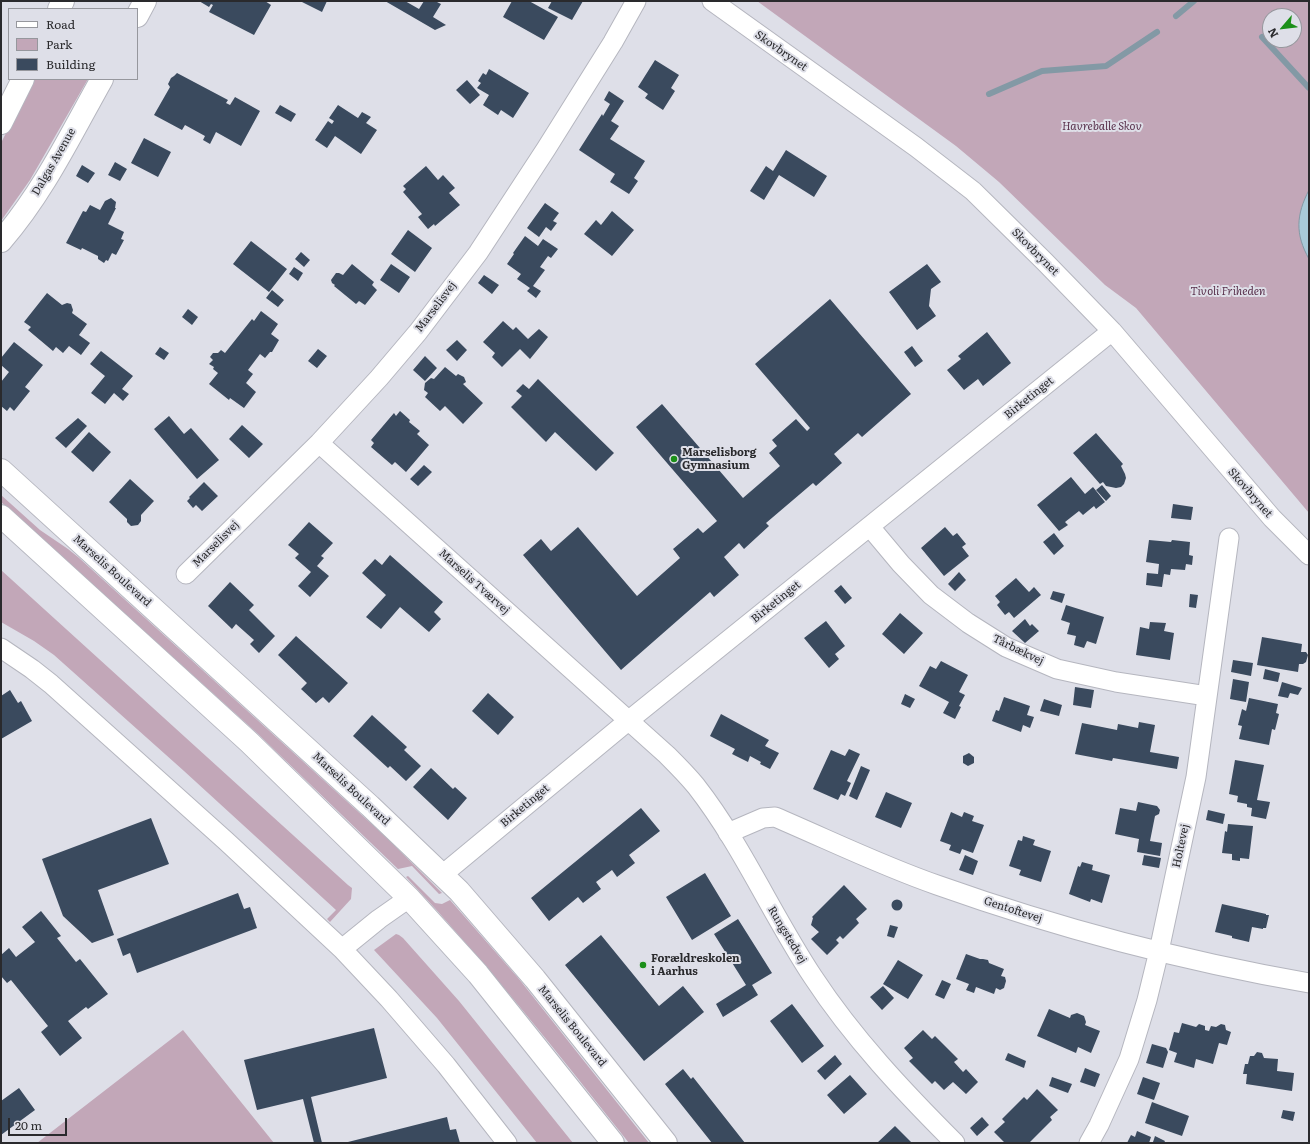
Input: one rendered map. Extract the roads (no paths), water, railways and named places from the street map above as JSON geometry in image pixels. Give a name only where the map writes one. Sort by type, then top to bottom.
[{"type":"main road","points":[[138,14],[145,1]]},
{"type":"main road","points":[[1,124],[23,80]]},
{"type":"main road","name":"Dalgas Avenue","points":[[1,241],[16,224],[42,186],[101,80]]},
{"type":"main road","name":"Marselis Boulevard","points":[[1,470],[370,806],[459,891],[535,979],[666,1143]]},
{"type":"main road","points":[[1,516],[248,742],[409,898],[478,974],[613,1143]]},
{"type":"street","name":"Marselisvej","points":[[186,574],[319,443],[408,344],[478,253],[546,149],[613,42],[636,1]]},
{"type":"street","name":"Skovbrynet","points":[[712,1],[916,147],[973,191],[1112,331],[1272,518],[1309,555]]},
{"type":"street","name":"Birketinget","points":[[442,875],[628,721],[1112,331]]},
{"type":"street","name":"Marselis Tværvej","points":[[319,443],[628,721]]},
{"type":"street","name":"Tårbækvej","points":[[870,527],[901,564],[931,595],[968,623],[1006,647],[1057,669],[1116,682],[1207,696]]},
{"type":"street","name":"Holtevej","points":[[1089,1143],[1099,1125],[1129,1059],[1147,1000],[1159,951],[1196,776],[1229,538]]},
{"type":"street","points":[[1,648],[51,684],[226,841],[342,949],[389,999],[446,1065],[507,1143]]},
{"type":"street","name":"Rungstedvej","points":[[628,721],[667,754],[695,785],[728,834],[814,978],[836,1009],[876,1060],[906,1093],[956,1143]]},
{"type":"street","name":"Gentoftevej","points":[[728,834],[763,818],[775,817],[936,885],[1092,935],[1260,974],[1309,982]]},
{"type":"street","points":[[342,949],[379,919],[409,898]]},
{"type":"water","points":[[1309,190],[1309,259],[1301,241],[1299,224],[1302,208]]},
{"type":"waterway","points":[[1176,16],[1194,1]]},
{"type":"waterway","points":[[989,94],[1042,71],[1106,66],[1157,32]]},
{"type":"waterway","points":[[1272,48],[1309,88]]},
{"type":"place","name":"Marselisborg Gymnasium","points":[[674,459]]},
{"type":"place","name":"Forældreskolen i Aarhus","points":[[643,965]]},
{"type":"park label","name":"Havreballe Skov","points":[[1102,127]]},
{"type":"park label","name":"Tivoli Friheden","points":[[1228,292]]}]
